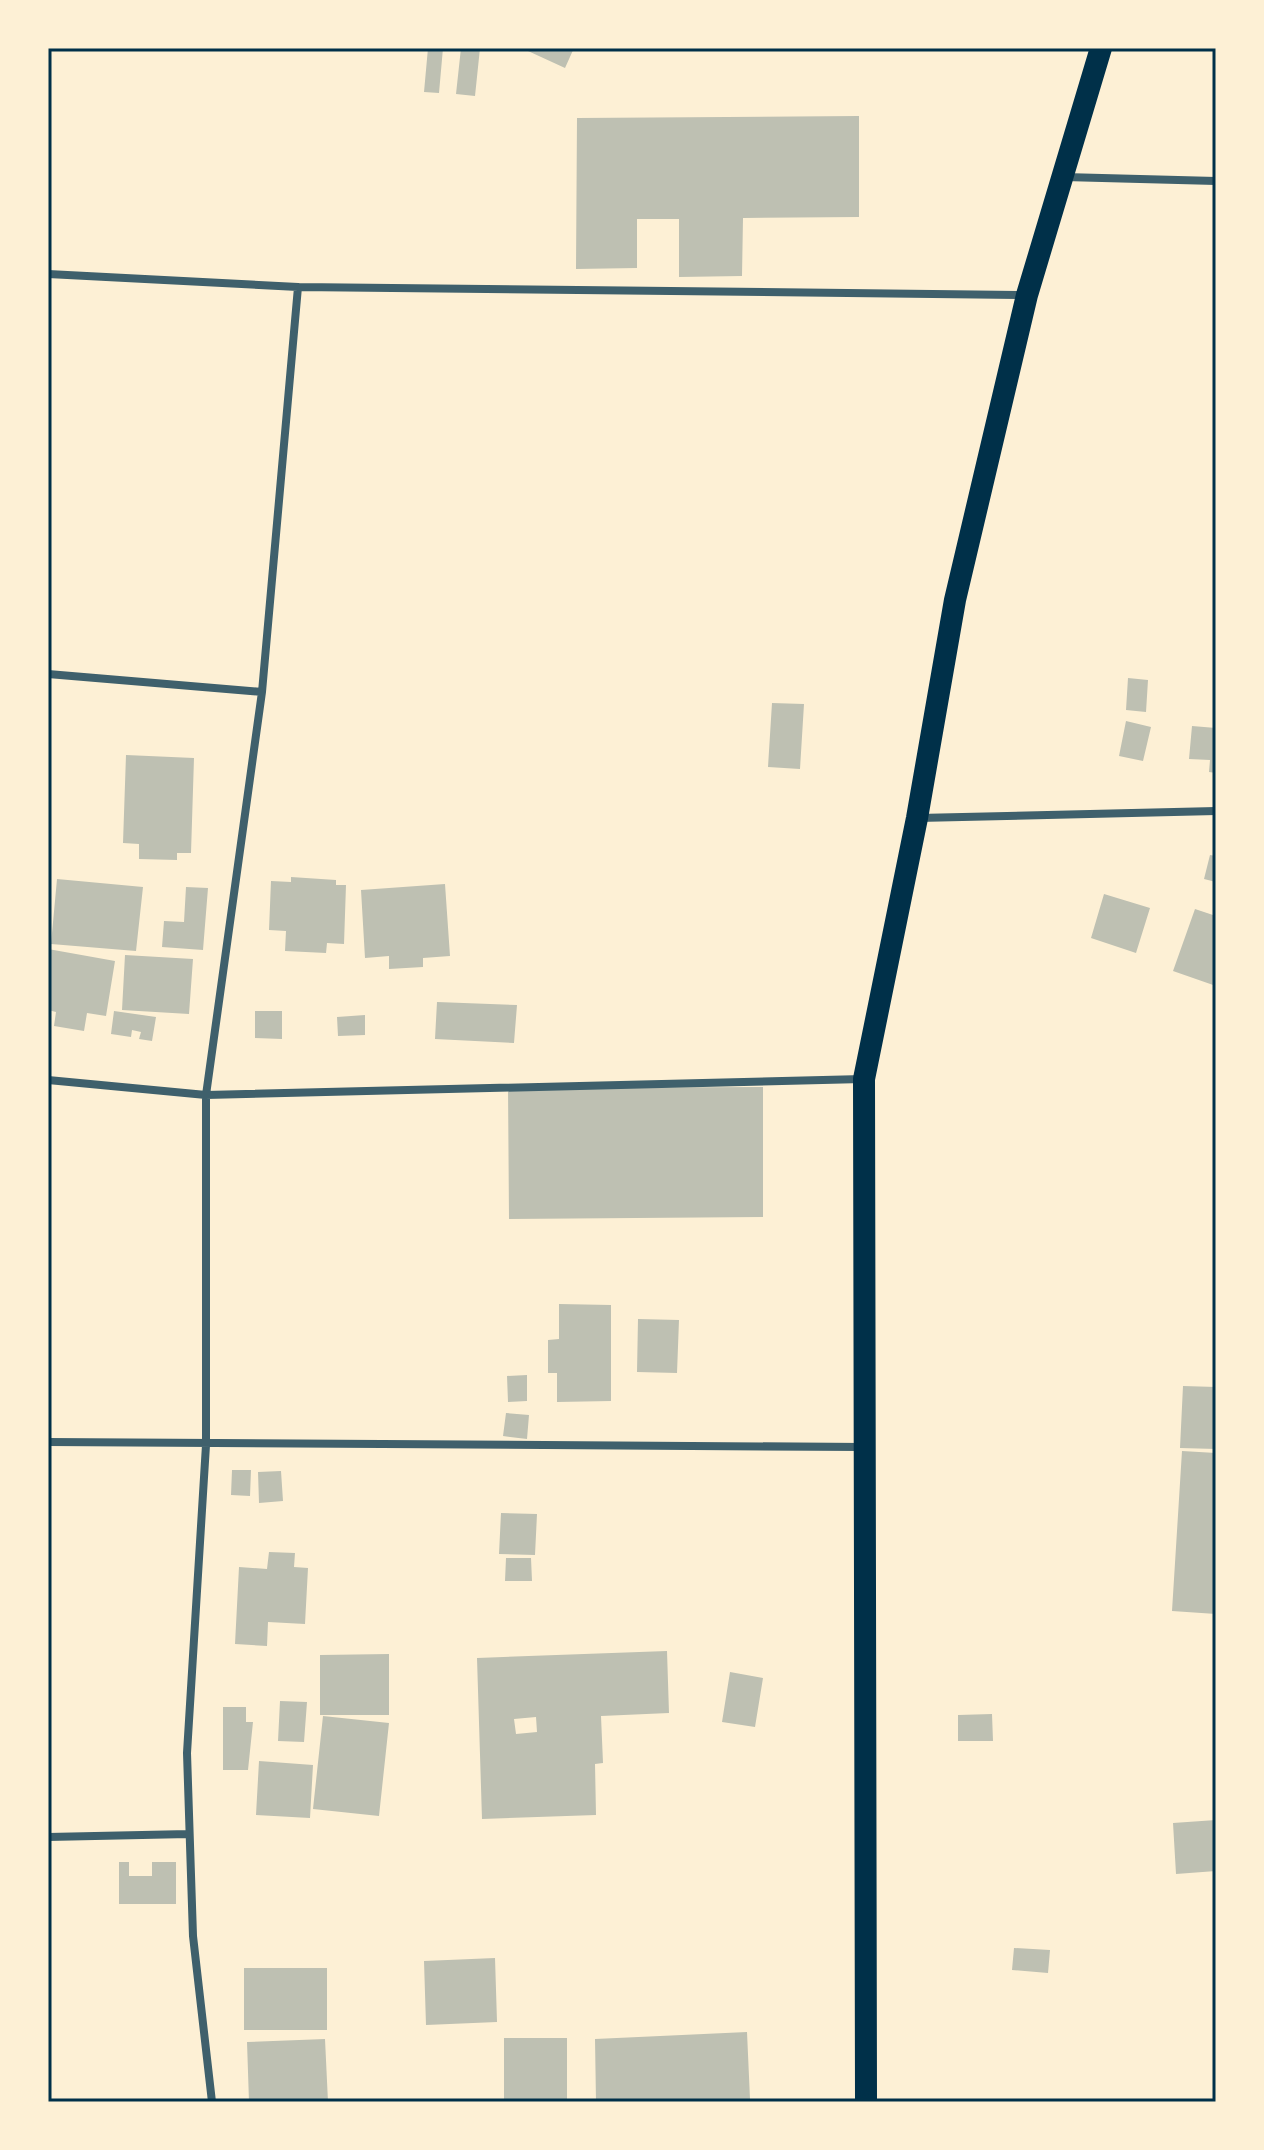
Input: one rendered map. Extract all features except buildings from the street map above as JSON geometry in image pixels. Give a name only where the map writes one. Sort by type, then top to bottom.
[{"type":"highway","points":[[866,2102],[864,1079],[917,818],[955,600],[1027,295],[1101,48]]},
{"type":"street","points":[[1063,177],[1216,181]]},
{"type":"street","points":[[48,274],[298,287],[1027,295]]},
{"type":"street","points":[[212,2102],[193,1936],[187,1753],[206,1445],[206,1095],[262,692],[298,287]]},
{"type":"street","points":[[48,674],[262,692]]},
{"type":"street","points":[[917,818],[1216,811]]},
{"type":"street","points":[[48,1080],[206,1095],[864,1079]]},
{"type":"street","points":[[48,1442],[865,1447]]},
{"type":"street","points":[[48,1837],[189,1834]]}]
